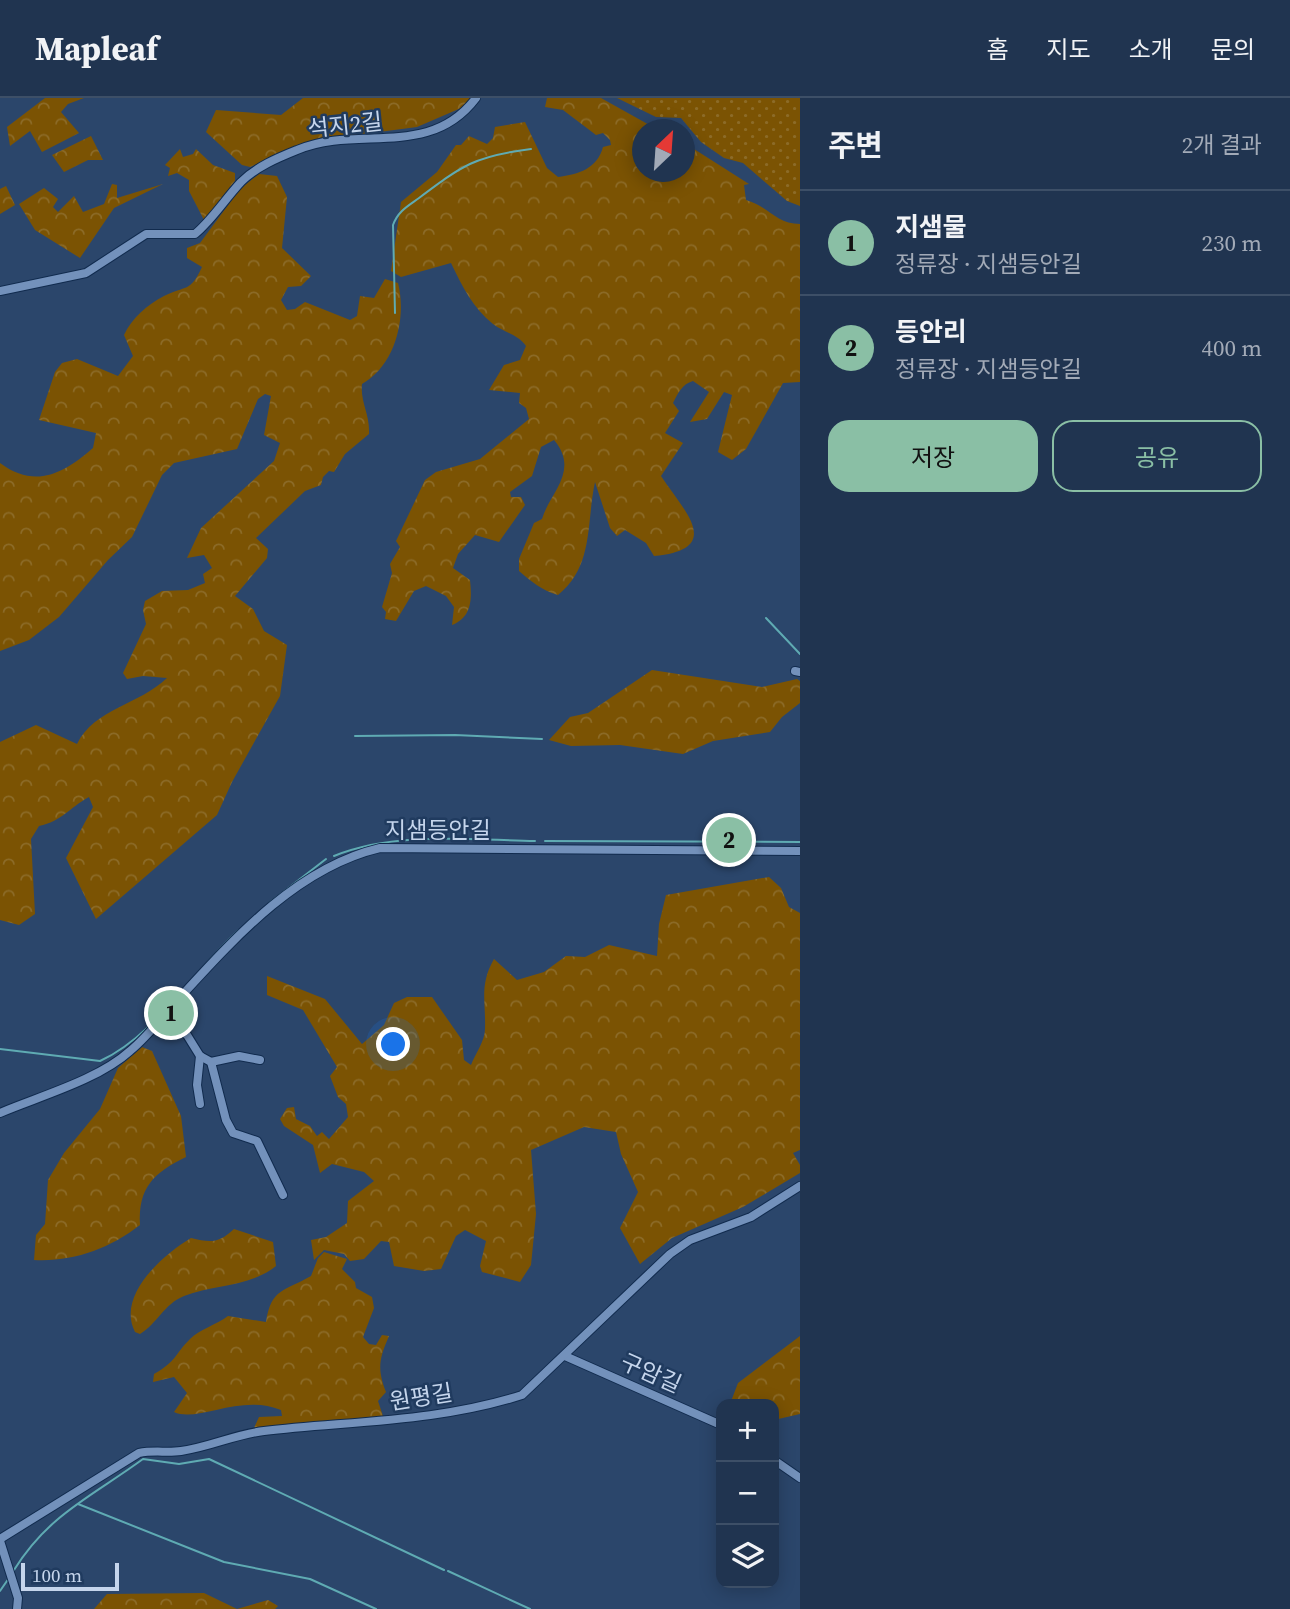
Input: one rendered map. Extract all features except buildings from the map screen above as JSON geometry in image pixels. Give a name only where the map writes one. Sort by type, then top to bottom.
[{"type":"street","name":"석지2길","points":[[0,291],[86,273],[146,233],[195,234],[240,183],[264,165],[315,143],[394,139],[441,128],[463,114],[476,98]]},
{"type":"street","name":"지샘등안길","points":[[0,1114],[108,1067],[130,1051],[233,940],[326,867],[351,855],[380,848],[800,851]]},
{"type":"street","points":[[162,1017],[187,1035],[200,1056],[211,1062],[239,1056],[260,1060]]},
{"type":"street","points":[[200,1056],[197,1085],[200,1104]]},
{"type":"street","points":[[211,1062],[226,1119],[233,1133],[257,1141],[283,1195]]},
{"type":"street","name":"원평길","points":[[0,1540],[139,1453],[153,1450],[178,1452],[262,1431],[406,1420],[493,1404],[523,1395],[670,1254],[690,1241],[751,1217],[800,1186]]},
{"type":"street","name":"구암길","points":[[565,1356],[716,1423]]},
{"type":"street","points":[[777,1462],[800,1478]]},
{"type":"street","points":[[0,1540],[14,1587],[17,1609]]},
{"type":"green space","points":[[45,98],[84,98],[68,104],[61,112],[79,133],[42,152],[30,131],[10,146],[7,127]]},
{"type":"green space","points":[[303,98],[473,98],[468,105],[417,127],[310,141],[250,167],[242,165],[206,132],[216,110],[281,115]]},
{"type":"green space","points":[[547,98],[601,98],[639,119],[632,119],[632,182],[695,182],[695,150],[749,184],[744,185],[746,200],[778,218],[800,224],[800,382],[783,383],[746,449],[732,460],[718,452],[732,395],[724,392],[707,419],[690,422],[709,392],[693,381],[679,392],[673,403],[679,411],[665,433],[683,443],[661,476],[693,526],[694,537],[689,545],[676,552],[654,556],[646,543],[625,530],[617,536],[610,528],[595,482],[587,543],[578,571],[570,584],[558,595],[528,579],[519,571],[519,559],[534,523],[542,519],[564,471],[561,451],[554,440],[541,447],[532,476],[510,492],[511,497],[521,497],[525,505],[499,542],[475,535],[458,554],[453,568],[470,580],[471,587],[469,607],[464,617],[452,625],[454,607],[446,596],[426,586],[414,591],[396,621],[385,619],[386,612],[382,607],[392,573],[390,564],[400,547],[396,541],[425,480],[436,472],[480,459],[529,419],[526,408],[519,403],[520,393],[489,390],[504,365],[520,360],[526,346],[493,324],[480,311],[451,263],[401,277],[391,271],[401,202],[437,172],[456,145],[461,145],[469,136],[487,144],[493,138],[495,127],[525,122],[547,168],[558,177],[586,169],[596,161],[603,147],[611,145],[603,133],[596,135],[563,110],[545,107]]},
{"type":"green space","points":[[617,98],[800,98],[800,206],[787,201],[743,163],[724,158],[701,142],[695,135],[695,119],[656,117]]},
{"type":"green space","points":[[91,136],[103,160],[88,160],[64,172],[52,155]]},
{"type":"green space","points":[[180,149],[183,157],[193,154],[196,149],[213,165],[235,173],[235,181],[204,220],[189,191],[189,180],[177,173],[168,176],[170,168],[165,165]]},
{"type":"green space","points":[[259,174],[277,176],[287,197],[282,248],[311,276],[301,286],[288,287],[281,300],[287,310],[295,309],[305,302],[350,320],[357,316],[360,296],[374,298],[385,279],[398,283],[401,311],[396,340],[390,353],[383,366],[362,384],[369,434],[345,454],[334,472],[329,471],[323,477],[321,485],[305,491],[256,538],[268,549],[267,558],[235,596],[253,609],[264,631],[287,645],[280,696],[232,782],[217,815],[96,919],[66,858],[93,807],[89,797],[60,818],[39,826],[31,839],[35,914],[19,925],[0,920],[0,742],[36,725],[77,744],[95,722],[144,695],[167,678],[143,676],[127,679],[123,673],[146,624],[143,610],[145,601],[162,591],[188,590],[205,583],[203,574],[212,568],[204,555],[187,558],[201,528],[274,461],[280,443],[264,435],[271,396],[265,394],[258,399],[237,449],[174,463],[162,475],[132,537],[108,560],[59,617],[29,640],[0,651],[0,463],[13,471],[37,477],[60,471],[93,448],[96,433],[39,420],[55,372],[62,363],[77,359],[118,376],[133,356],[124,335],[131,323],[152,303],[191,285],[202,267],[187,258],[187,248],[200,243],[240,189]]},
{"type":"green space","points":[[112,184],[117,185],[117,198],[163,184],[114,208],[80,258],[35,230],[19,204],[44,188],[58,199],[53,207],[58,212],[74,196],[83,212],[104,204]]},
{"type":"green space","points":[[6,186],[15,205],[0,214],[0,189]]},
{"type":"green space","points":[[652,670],[762,687],[797,679],[800,681],[800,703],[782,717],[770,732],[713,741],[683,754],[620,745],[571,746],[549,740],[570,717],[588,713]]},
{"type":"green space","points":[[769,877],[781,888],[789,907],[800,913],[800,1150],[793,1153],[800,1165],[800,1173],[743,1207],[672,1238],[640,1264],[620,1228],[638,1192],[621,1154],[616,1132],[584,1127],[531,1150],[536,1214],[531,1265],[520,1282],[482,1272],[480,1266],[486,1241],[465,1230],[456,1236],[441,1269],[424,1271],[394,1266],[389,1242],[381,1241],[364,1259],[350,1261],[344,1254],[324,1250],[314,1260],[311,1240],[326,1237],[347,1223],[348,1201],[374,1181],[364,1172],[332,1164],[320,1173],[313,1145],[284,1126],[280,1119],[287,1108],[294,1107],[296,1119],[310,1126],[317,1136],[322,1132],[329,1139],[348,1117],[346,1104],[338,1097],[330,1076],[337,1067],[303,1010],[267,995],[267,976],[325,999],[362,1044],[384,1025],[394,1003],[407,997],[432,997],[462,1040],[464,1060],[471,1065],[485,1034],[485,985],[494,959],[517,980],[544,972],[566,956],[585,957],[609,945],[657,956],[659,924],[666,895]]},
{"type":"green space","points":[[142,1047],[152,1051],[181,1116],[186,1157],[165,1169],[150,1183],[142,1201],[140,1225],[116,1241],[90,1252],[63,1259],[34,1260],[36,1235],[45,1224],[48,1180],[64,1153],[100,1109],[118,1068]]},
{"type":"green space","points":[[234,1229],[273,1242],[276,1266],[244,1282],[184,1296],[171,1304],[146,1330],[140,1334],[135,1332],[131,1318],[132,1304],[137,1290],[156,1265],[191,1238],[214,1241]]},
{"type":"green space","points":[[324,1252],[347,1259],[342,1269],[355,1282],[356,1288],[372,1297],[374,1308],[363,1337],[369,1344],[376,1345],[382,1335],[389,1336],[380,1364],[386,1392],[378,1401],[384,1419],[254,1428],[259,1417],[282,1416],[281,1410],[250,1405],[195,1414],[174,1412],[187,1393],[174,1377],[153,1382],[154,1374],[171,1361],[194,1336],[228,1316],[266,1322],[271,1303],[276,1296],[311,1276],[318,1258]]},
{"type":"green space","points":[[800,1336],[800,1414],[779,1419],[779,1399],[732,1399],[738,1383]]},
{"type":"green space","points":[[204,1593],[237,1609],[94,1609],[107,1594]]},
{"type":"green space","points":[[268,1600],[278,1606],[275,1609],[237,1609]]},
{"type":"waterway","points":[[395,313],[393,225],[401,212],[447,177],[471,164],[496,155],[531,149]]},
{"type":"waterway","points":[[766,618],[800,654]]},
{"type":"waterway","points":[[355,736],[455,735],[542,739]]},
{"type":"waterway","points":[[334,856],[358,848],[407,840],[535,841]]},
{"type":"waterway","points":[[545,841],[800,842]]},
{"type":"waterway","points":[[269,903],[326,859]]},
{"type":"waterway","points":[[0,1049],[100,1061],[139,1036],[239,930]]},
{"type":"waterway","points":[[14,1570],[27,1551],[56,1520],[143,1459],[179,1464],[209,1459],[444,1570]]},
{"type":"waterway","points":[[78,1504],[224,1562],[310,1579],[376,1609]]},
{"type":"waterway","points":[[448,1571],[530,1609]]},
{"type":"waterway","points":[[0,1591],[9,1578]]},
{"type":"place","name":"등안리","points":[[729,840]]},
{"type":"place","name":"지샘물","points":[[171,1013]]}]
